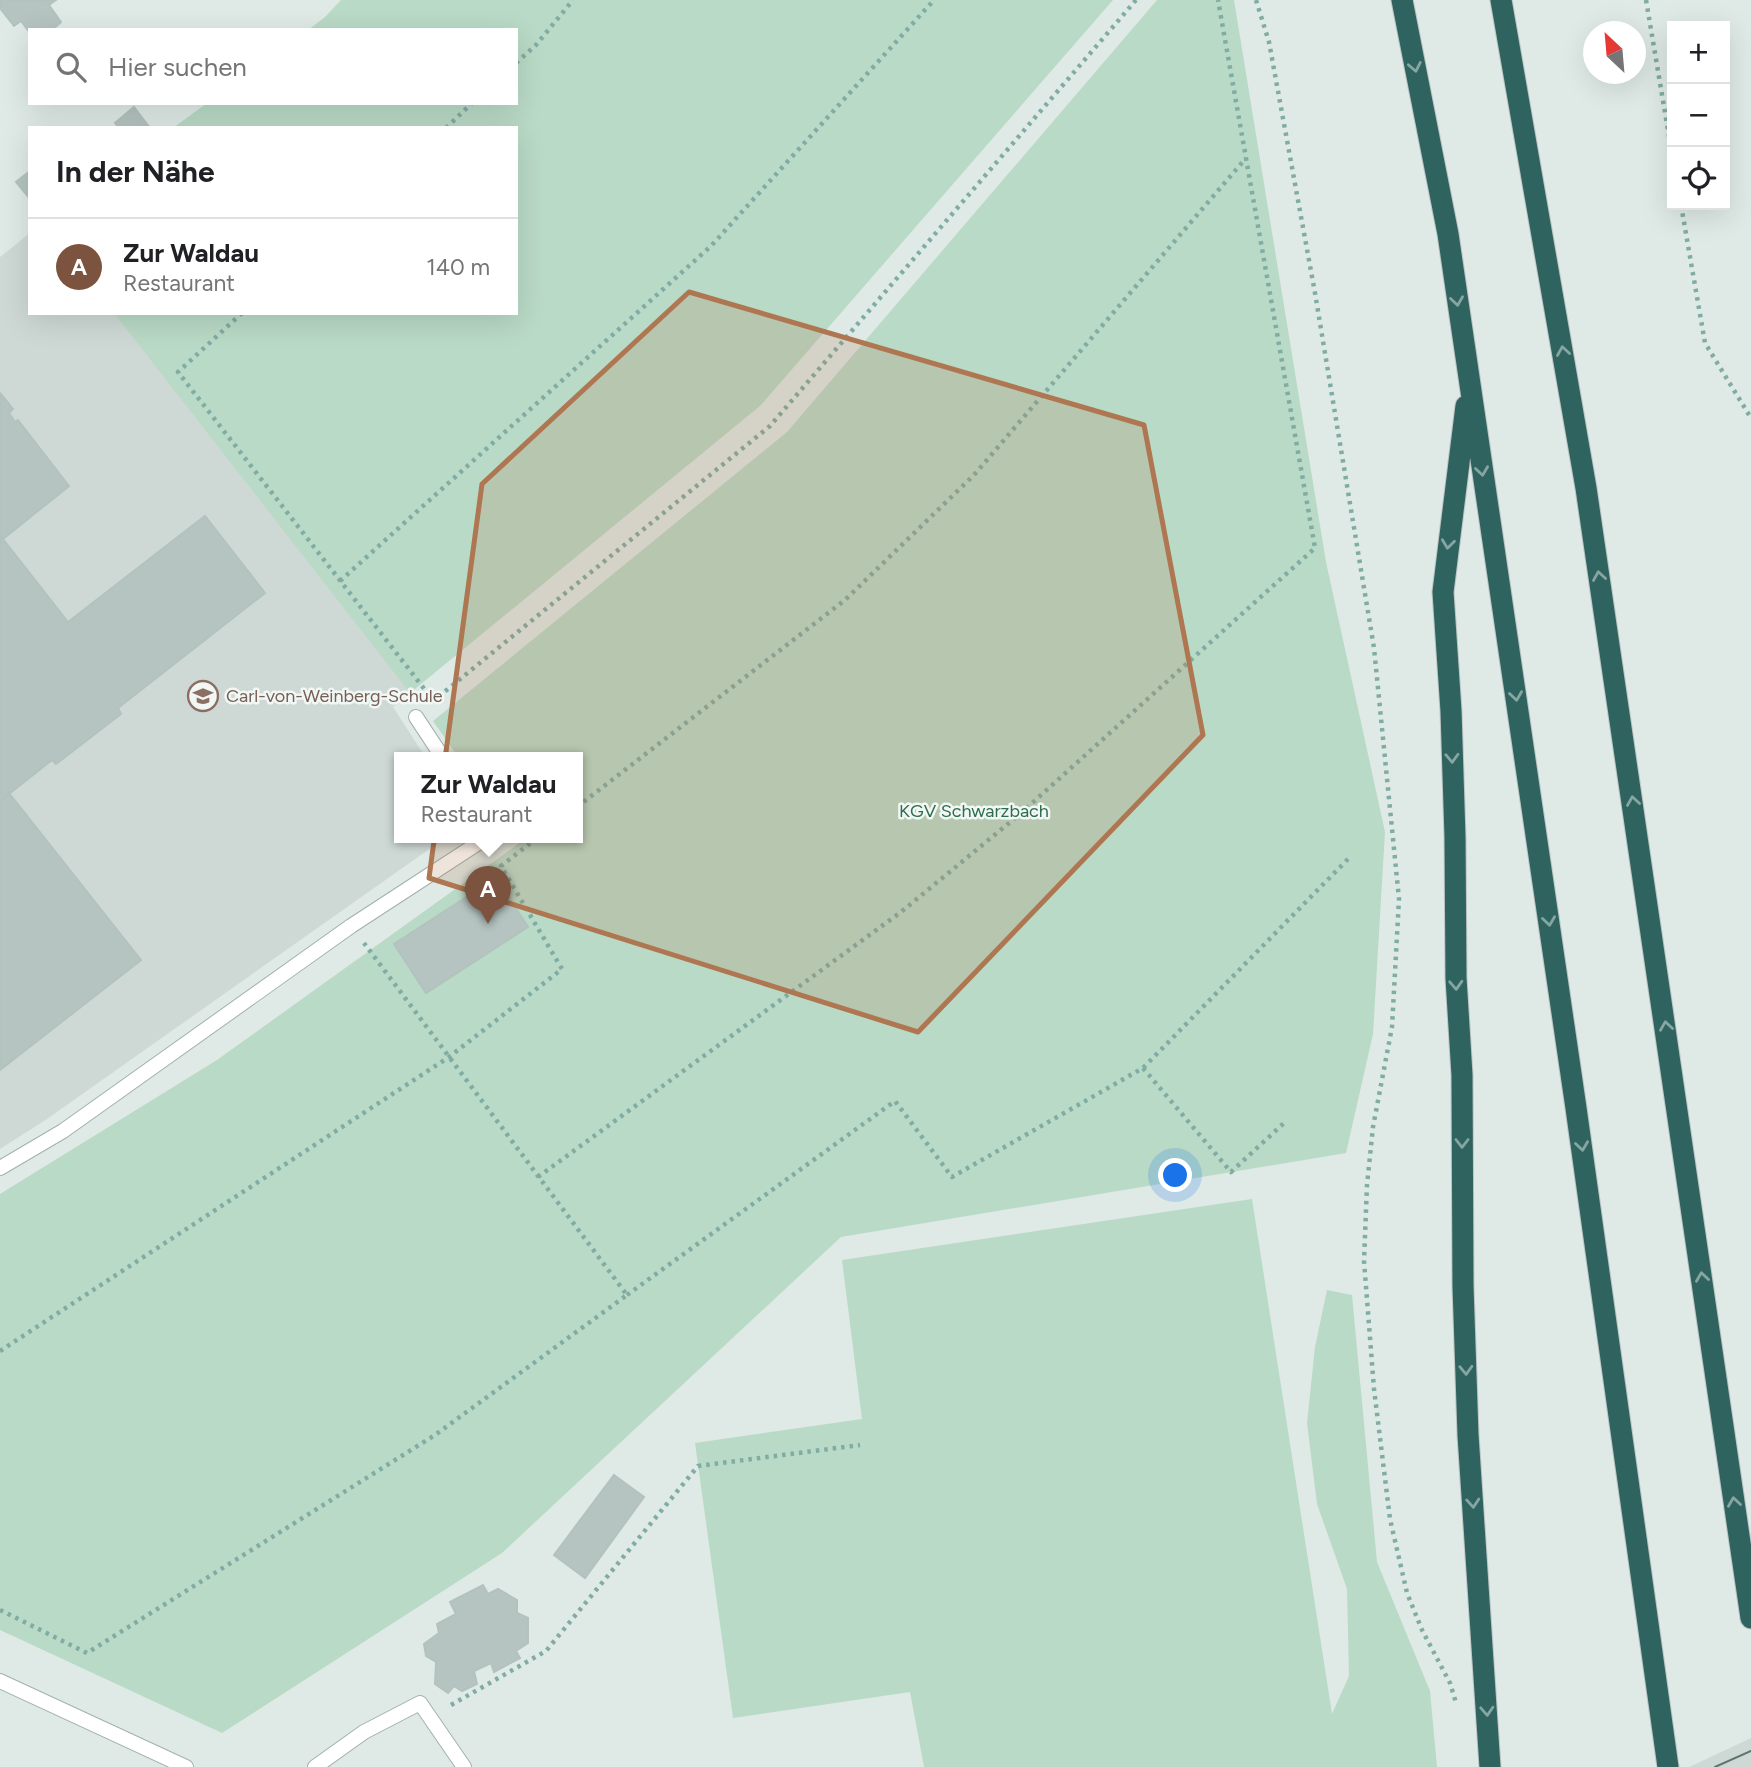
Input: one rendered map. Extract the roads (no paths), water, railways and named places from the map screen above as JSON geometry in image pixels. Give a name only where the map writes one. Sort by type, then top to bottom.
[{"type":"highway","points":[[1402,0],[1448,234],[1577,1108],[1667,1759]]},
{"type":"highway","points":[[1501,0],[1586,488],[1751,1618]]},
{"type":"highway","points":[[1469,379],[1443,592],[1451,711],[1456,978],[1462,1075],[1463,1286],[1468,1435],[1490,1767]]},
{"type":"lane","points":[[416,718],[439,752]]},
{"type":"lane","points":[[0,1168],[63,1130],[351,926],[478,843]]},
{"type":"lane","points":[[0,1681],[186,1767]]},
{"type":"lane","points":[[315,1767],[364,1732],[420,1703],[464,1767]]},
{"type":"tram line","points":[[1715,1767],[1751,1751]]},
{"type":"place","name":"Carl-von-Weinberg-Schule","points":[[203,696]]},
{"type":"place","name":"Zur Waldau","points":[[488,924]]},
{"type":"park label","name":"KGV Schwarzbach","points":[[974,811]]}]
